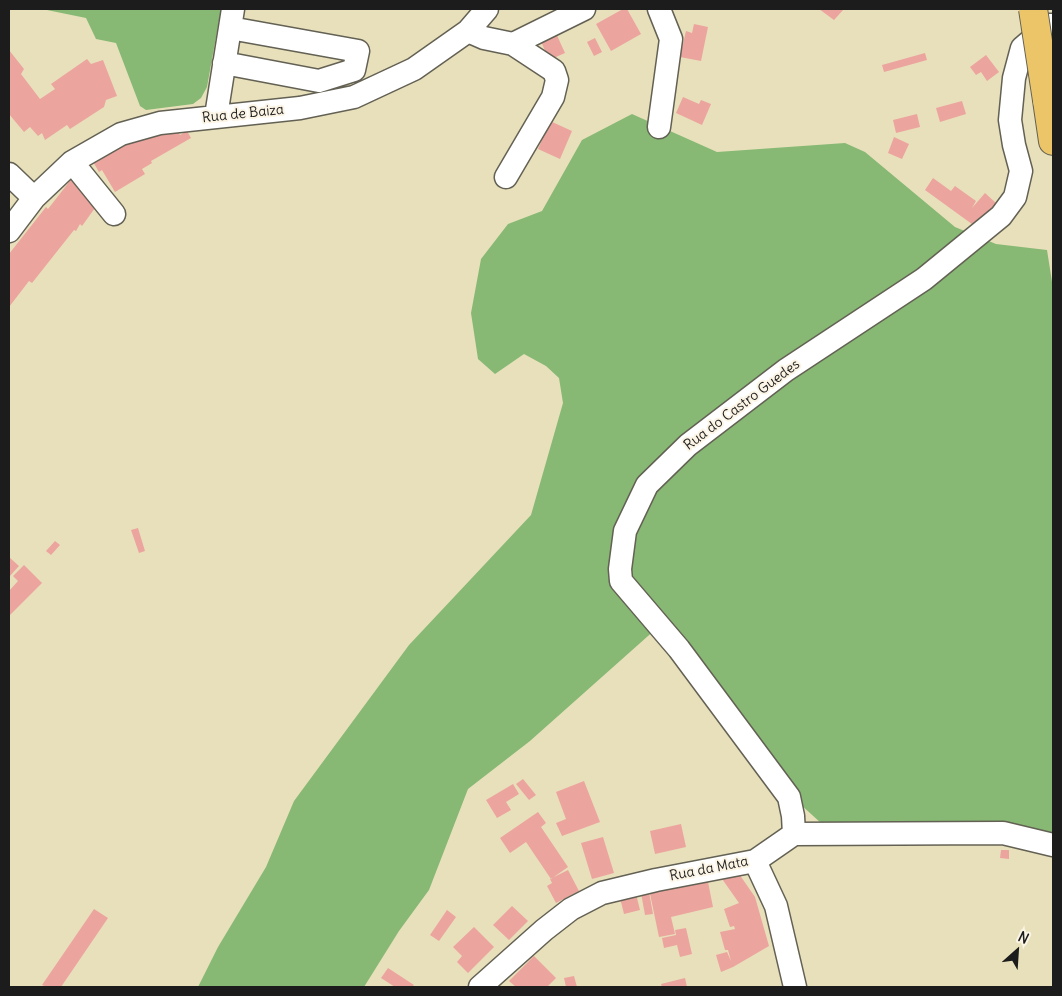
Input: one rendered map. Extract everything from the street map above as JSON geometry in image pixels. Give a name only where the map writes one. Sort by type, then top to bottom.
[{"type":"highway","points":[[1033,9],[1053,141]]},
{"type":"street","name":"Rua de Baiza","points":[[9,230],[34,198],[72,162],[121,134],[160,123],[300,108],[354,97],[414,69],[468,31],[487,9]]},
{"type":"street","points":[[658,9],[671,39],[659,127]]},
{"type":"street","points":[[513,44],[577,10]]},
{"type":"street","points":[[216,116],[224,63],[232,18],[358,51],[354,70],[319,81],[224,63]]},
{"type":"street","name":"Rua do Castro Guedes","points":[[794,834],[789,797],[679,649],[622,581],[620,569],[624,531],[647,485],[688,446],[786,370],[924,279],[1001,216],[1015,197],[1021,171],[1010,120],[1014,78],[1022,48],[1049,25],[1053,25]]},
{"type":"street","points":[[468,31],[484,38],[513,44],[554,71],[557,80],[553,97],[506,177]]},
{"type":"street","points":[[72,162],[114,214]]},
{"type":"street","points":[[9,174],[34,198]]},
{"type":"street","points":[[794,834],[1003,833],[1053,845]]},
{"type":"street","name":"Rua da Mata","points":[[480,987],[544,930],[571,909],[602,894],[656,880],[755,861],[794,834]]},
{"type":"street","points":[[755,861],[776,906],[796,987]]},
{"type":"green space","points":[[42,9],[221,9],[207,87],[201,98],[193,104],[146,110],[140,106],[116,43],[96,39],[86,18]]},
{"type":"green space","points":[[632,114],[717,152],[845,143],[865,152],[955,227],[996,244],[1047,250],[1053,288],[1053,835],[822,824],[799,803],[657,628],[530,741],[468,789],[429,890],[399,931],[364,987],[198,987],[218,947],[266,867],[294,801],[409,645],[531,515],[563,403],[559,378],[546,366],[524,354],[495,374],[478,359],[471,313],[481,259],[508,224],[542,211],[582,140]]},
{"type":"building","points":[[623,9],[627,9],[641,34],[611,51],[596,24]]},
{"type":"building","points":[[819,9],[844,9],[834,20]]},
{"type":"building","points":[[694,24],[708,27],[701,61],[680,57],[686,31],[692,33]]},
{"type":"building","points":[[555,31],[565,53],[549,60],[540,39]]},
{"type":"building","points":[[595,38],[602,52],[594,56],[587,42]]},
{"type":"building","points":[[9,50],[24,69],[21,74],[40,99],[55,89],[51,84],[87,59],[91,64],[103,60],[117,96],[106,100],[104,107],[70,129],[67,125],[45,140],[42,133],[38,136],[30,127],[24,132],[9,114]]},
{"type":"building","points":[[925,53],[927,60],[884,72],[882,65]]},
{"type":"building","points":[[986,55],[999,72],[987,81],[981,72],[976,75],[970,67]]},
{"type":"building","points":[[683,97],[699,104],[701,100],[711,104],[702,125],[676,113]]},
{"type":"building","points":[[962,101],[966,114],[940,122],[936,108]]},
{"type":"building","points":[[917,114],[920,127],[896,133],[893,120]]},
{"type":"building","points":[[550,121],[572,131],[560,159],[538,149]]},
{"type":"building","points":[[171,131],[173,134],[177,131],[180,135],[187,131],[191,138],[151,161],[152,163],[142,169],[145,174],[115,192],[102,170],[99,172],[92,160],[123,142]]},
{"type":"building","points":[[894,137],[909,144],[902,159],[888,153]]},
{"type":"building","points":[[73,177],[100,201],[82,226],[80,224],[76,231],[74,230],[32,283],[29,281],[9,307],[9,254],[46,207],[48,209]]},
{"type":"building","points":[[933,178],[951,191],[955,186],[976,201],[972,208],[985,193],[996,203],[976,227],[925,190]]},
{"type":"building","points":[[138,528],[145,551],[139,553],[131,530]]},
{"type":"building","points":[[55,541],[60,545],[51,555],[46,551]]},
{"type":"building","points":[[9,557],[19,566],[9,577]]},
{"type":"building","points":[[24,565],[42,583],[9,616],[9,591],[18,581],[13,576]]},
{"type":"building","points":[[523,779],[536,795],[529,800],[516,784]]},
{"type":"building","points":[[584,781],[600,822],[562,836],[556,823],[566,819],[556,792]]},
{"type":"building","points":[[513,784],[519,794],[506,802],[511,810],[497,818],[486,800]]},
{"type":"building","points":[[538,812],[546,823],[541,827],[568,867],[551,879],[526,842],[510,853],[500,838]]},
{"type":"building","points":[[681,824],[686,847],[655,854],[650,831]]},
{"type":"building","points":[[603,837],[614,873],[592,879],[581,843]]},
{"type":"building","points":[[1001,850],[1009,850],[1009,859],[1000,858]]},
{"type":"building","points":[[568,870],[579,891],[556,903],[547,886],[552,883],[550,879]]},
{"type":"building","points":[[737,871],[755,897],[769,946],[721,972],[716,955],[727,952],[731,961],[728,950],[725,950],[720,932],[735,929],[734,926],[730,927],[724,909],[739,903],[720,876]]},
{"type":"building","points":[[707,877],[713,907],[671,917],[675,934],[659,937],[649,889]]},
{"type":"building","points":[[649,892],[653,914],[645,915],[641,893]]},
{"type":"building","points":[[636,894],[640,910],[624,914],[620,898]]},
{"type":"building","points":[[512,906],[528,921],[509,940],[493,925]]},
{"type":"building","points":[[94,909],[108,918],[61,987],[42,985]]},
{"type":"building","points":[[447,910],[456,917],[439,941],[430,935]]},
{"type":"building","points":[[474,927],[494,947],[468,973],[457,962],[462,956],[453,947]]},
{"type":"building","points":[[686,928],[692,954],[680,957],[677,945],[664,948],[662,938],[676,935],[675,930]]},
{"type":"building","points":[[534,956],[556,978],[547,987],[516,987],[509,981]]},
{"type":"building","points":[[388,968],[414,985],[412,987],[395,987],[381,978]]},
{"type":"building","points":[[574,976],[577,987],[566,987],[564,978]]},
{"type":"building","points":[[685,978],[687,987],[662,987],[661,984]]}]
